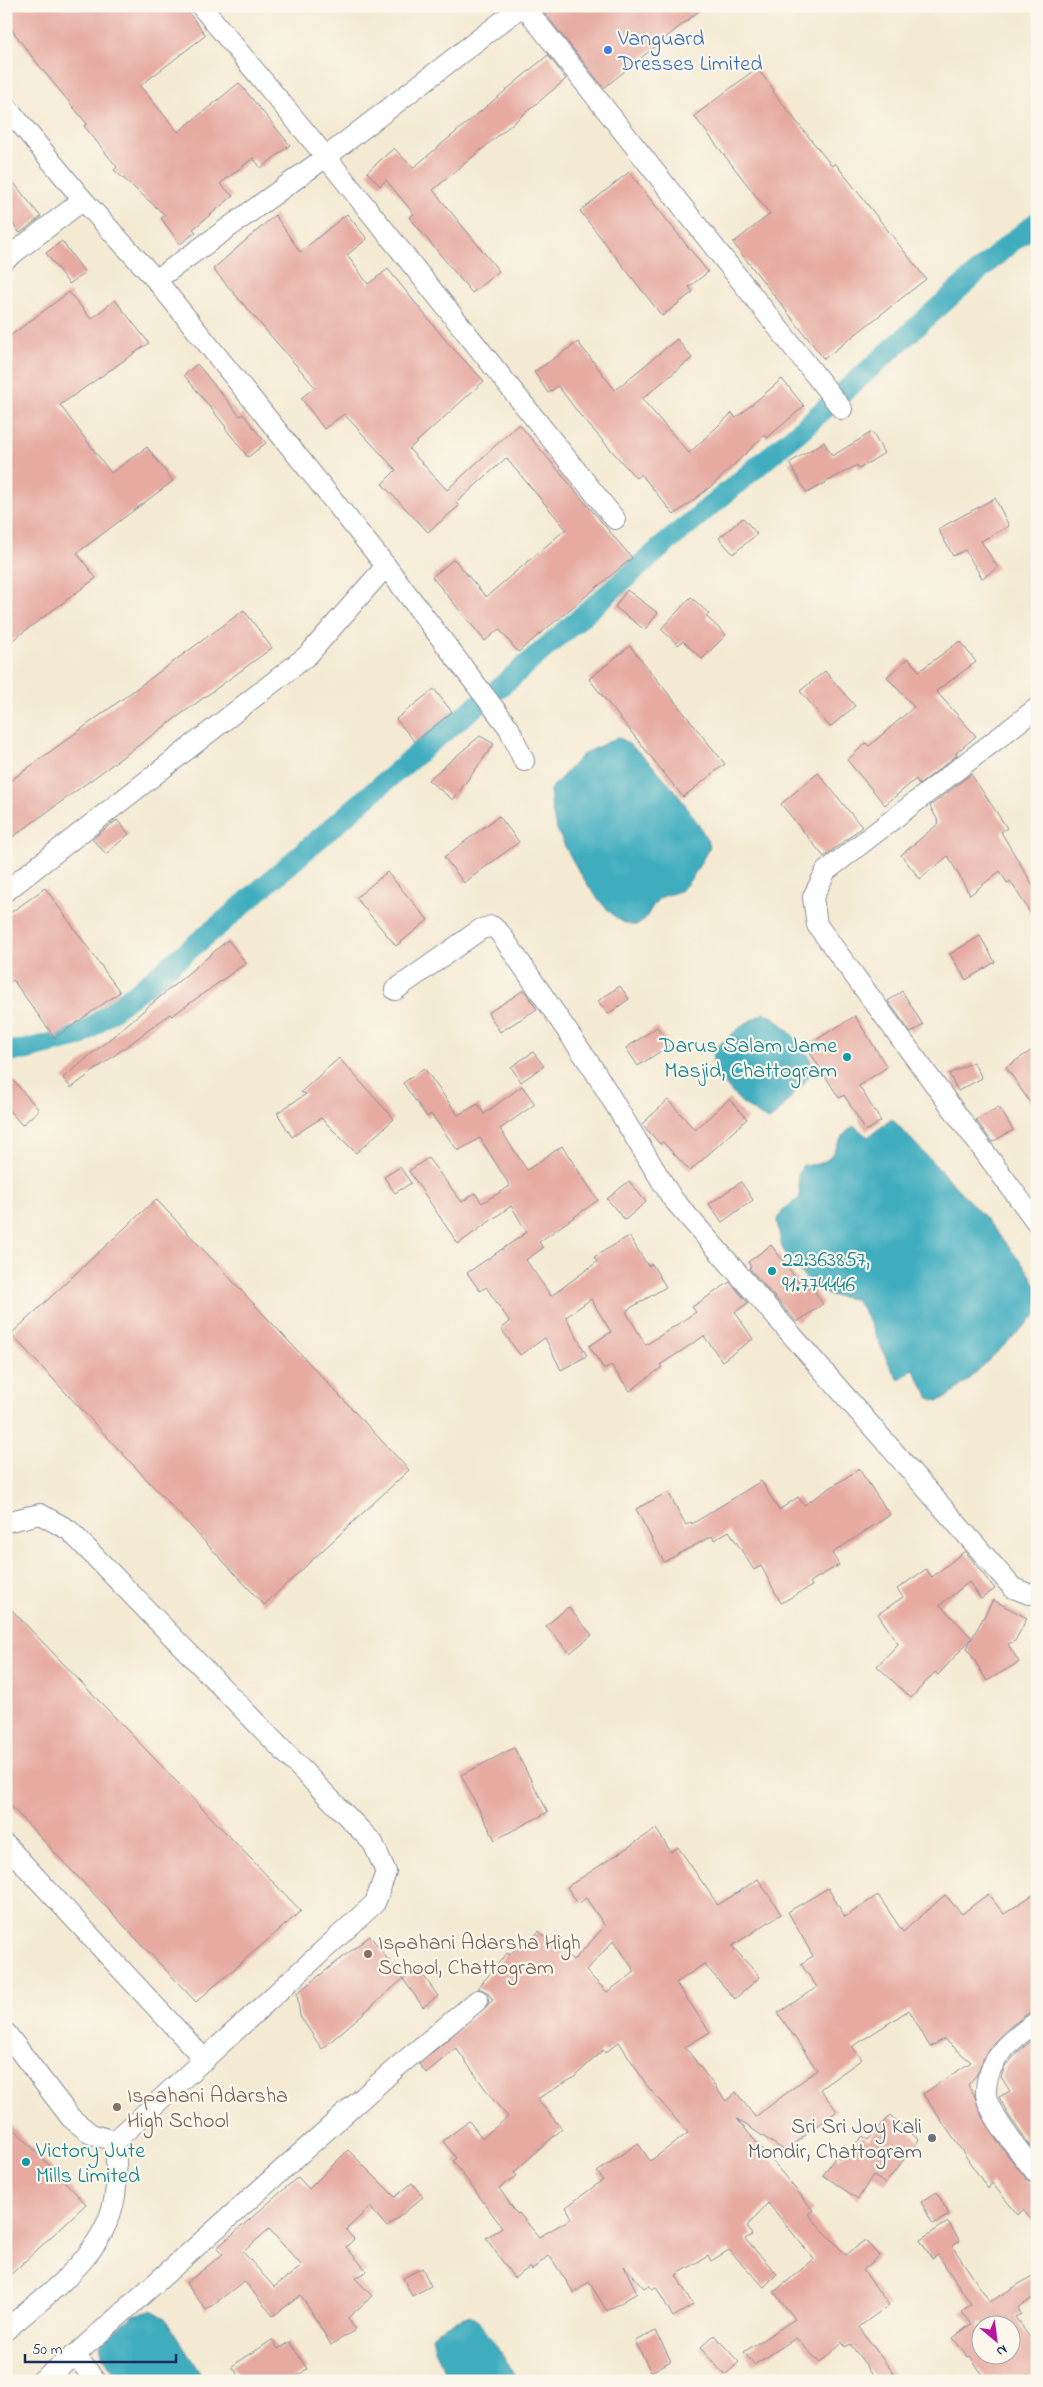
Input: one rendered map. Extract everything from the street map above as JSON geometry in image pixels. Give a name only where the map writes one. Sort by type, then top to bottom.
[{"type":"street","points":[[201,6],[326,157],[615,519]]},
{"type":"street","points":[[156,280],[326,157],[523,6],[842,409]]},
{"type":"street","points":[[6,106],[83,200],[156,280],[386,566],[509,728],[524,761]]},
{"type":"street","points":[[6,259],[83,200]]},
{"type":"street","points":[[6,891],[308,655],[386,566]]},
{"type":"street","points":[[1037,708],[826,871],[813,897],[817,925],[1037,1223]]},
{"type":"street","points":[[395,990],[481,929],[492,926],[500,933],[594,1070],[672,1198],[1013,1588],[1029,1594],[1037,1592]]},
{"type":"street","points":[[6,1522],[40,1514],[69,1530],[373,1843],[386,1872],[375,1903],[115,2141],[116,2188],[108,2224],[86,2259],[6,2330]]},
{"type":"street","points":[[6,1845],[205,2060]]},
{"type":"street","points":[[41,2381],[75,2355],[389,2074],[478,2000]]},
{"type":"street","points":[[1037,2022],[1012,2037],[992,2065],[985,2094],[999,2125],[1037,2174]]},
{"type":"street","points":[[6,2033],[71,2118],[91,2134],[115,2141]]},
{"type":"street","points":[[75,2355],[96,2381]]},
{"type":"water","points":[[618,737],[644,757],[683,801],[710,846],[685,886],[679,891],[660,898],[646,918],[635,925],[624,922],[612,914],[599,900],[576,867],[555,824],[550,794],[550,790],[582,755]]},
{"type":"water","points":[[764,1013],[777,1020],[794,1037],[807,1054],[812,1066],[811,1072],[801,1086],[779,1112],[769,1120],[752,1111],[730,1090],[718,1073],[713,1059],[714,1049],[743,1025]]},
{"type":"water","points":[[892,1119],[986,1219],[1028,1271],[1037,1287],[1037,1314],[970,1378],[948,1397],[937,1401],[929,1398],[913,1368],[899,1380],[892,1370],[868,1319],[855,1299],[828,1295],[816,1289],[794,1266],[782,1248],[777,1221],[784,1209],[800,1198],[798,1175],[803,1165],[815,1165],[829,1158],[846,1132],[854,1126],[868,1137]]},
{"type":"water","points":[[151,2311],[165,2318],[205,2381],[121,2381],[114,2372],[105,2359],[100,2343],[134,2315]]},
{"type":"water","points":[[470,2315],[479,2321],[520,2381],[448,2381],[435,2349],[432,2336],[445,2325]]},
{"type":"building","points":[[6,6],[183,6],[206,35],[140,86],[178,132],[239,83],[290,145],[261,168],[253,158],[220,184],[233,196],[193,229],[196,232],[180,244],[161,218],[165,215],[114,170],[117,167],[84,126],[87,124],[6,22]]},
{"type":"building","name":"Vanguard Dresses Limited","points":[[539,6],[705,6],[604,88]]},
{"type":"building","points":[[548,55],[566,79],[433,190],[499,271],[472,293],[409,217],[414,214],[386,180],[380,186],[367,172],[394,148],[413,168]]},
{"type":"building","points":[[757,68],[774,90],[773,92],[832,166],[835,163],[926,279],[824,359],[733,243],[770,214],[694,116]]},
{"type":"building","points":[[629,172],[708,272],[689,287],[693,292],[662,316],[580,211]]},
{"type":"building","points":[[6,173],[41,217],[20,233],[6,215]]},
{"type":"building","points":[[347,214],[367,239],[347,255],[368,284],[388,269],[447,342],[484,381],[409,449],[447,490],[519,424],[632,558],[518,652],[499,629],[485,641],[432,577],[454,559],[486,597],[566,529],[506,458],[456,503],[459,506],[428,532],[382,484],[396,470],[344,414],[324,429],[301,398],[315,387],[213,269],[275,215],[300,252]]},
{"type":"building","points":[[62,241],[85,273],[69,284],[46,253]]},
{"type":"building","points":[[69,292],[91,319],[115,300],[149,343],[60,405],[111,473],[147,447],[173,481],[77,553],[96,578],[6,645],[6,339]]},
{"type":"building","points":[[677,339],[692,358],[642,399],[689,453],[732,413],[736,418],[782,379],[804,406],[767,438],[765,435],[714,484],[674,515],[641,474],[636,478],[580,415],[558,386],[548,393],[534,372],[578,342],[615,390]]},
{"type":"building","points":[[197,364],[240,416],[243,414],[266,443],[248,457],[184,375]]},
{"type":"building","points":[[872,432],[884,453],[859,469],[857,465],[807,493],[789,463],[824,442],[832,456]]},
{"type":"building","points":[[995,498],[1009,526],[981,541],[998,568],[982,578],[965,550],[953,556],[938,529]]},
{"type":"building","points":[[743,518],[757,534],[733,554],[719,538]]},
{"type":"building","points":[[627,590],[658,613],[645,630],[615,607]]},
{"type":"building","points":[[691,597],[709,614],[706,616],[726,635],[702,659],[683,641],[678,645],[661,629]]},
{"type":"building","points":[[244,610],[272,648],[6,842],[6,784]]},
{"type":"building","points":[[960,641],[976,662],[936,691],[976,736],[956,753],[957,755],[919,785],[916,779],[885,805],[847,760],[866,743],[869,746],[914,707],[887,677],[908,658],[919,671]]},
{"type":"building","points":[[630,646],[725,764],[683,797],[589,679]]},
{"type":"building","points":[[825,671],[855,706],[830,727],[800,691]]},
{"type":"building","points":[[434,689],[452,712],[415,742],[396,719]]},
{"type":"building","points":[[480,736],[494,744],[453,800],[428,780]]},
{"type":"building","points":[[818,773],[862,827],[824,857],[781,804]]},
{"type":"building","points":[[971,774],[1007,828],[1001,832],[1037,892],[1037,923],[1010,881],[1007,883],[1000,871],[970,895],[948,856],[920,879],[901,855],[939,823],[930,806]]},
{"type":"building","points":[[499,816],[519,842],[464,883],[444,857]]},
{"type":"building","points":[[117,820],[129,834],[106,854],[92,839]]},
{"type":"building","points":[[387,872],[428,920],[396,946],[356,898]]},
{"type":"building","points":[[45,888],[120,992],[55,1038],[13,980],[6,985],[6,916]]},
{"type":"building","points":[[980,936],[995,962],[966,980],[950,954]]},
{"type":"building","points":[[228,940],[246,963],[172,1016],[170,1014],[71,1088],[63,1078]]},
{"type":"building","points":[[620,986],[629,999],[608,1014],[598,1001]]},
{"type":"building","points":[[524,990],[537,1009],[500,1032],[488,1013]]},
{"type":"building","points":[[902,991],[923,1025],[911,1033],[888,1001]]},
{"type":"building","name":"Darus Salam Jame Masjid, Chattogram","points":[[855,1016],[887,1067],[859,1086],[881,1121],[866,1131],[844,1095],[839,1098],[806,1046]]},
{"type":"building","points":[[657,1027],[670,1045],[638,1066],[626,1048]]},
{"type":"building","points":[[1037,1047],[1037,1113],[1006,1067]]},
{"type":"building","points":[[533,1052],[544,1066],[521,1082],[511,1067]]},
{"type":"building","points":[[339,1058],[394,1119],[356,1153],[321,1118],[292,1137],[277,1113],[306,1094],[301,1092]]},
{"type":"building","points":[[973,1062],[982,1078],[958,1091],[949,1074]]},
{"type":"building","points":[[424,1068],[458,1115],[478,1104],[484,1114],[522,1086],[535,1104],[500,1129],[527,1170],[562,1146],[598,1200],[539,1242],[543,1248],[526,1260],[551,1296],[597,1262],[594,1257],[629,1236],[648,1266],[652,1264],[666,1287],[627,1310],[627,1314],[646,1345],[696,1312],[692,1307],[730,1282],[748,1303],[735,1312],[753,1339],[722,1361],[704,1336],[660,1365],[662,1367],[630,1391],[611,1365],[604,1369],[589,1346],[611,1332],[591,1299],[566,1317],[587,1356],[561,1370],[545,1338],[520,1355],[501,1329],[510,1322],[486,1287],[480,1291],[467,1273],[527,1232],[511,1206],[458,1244],[409,1171],[428,1158],[462,1202],[475,1193],[482,1203],[510,1186],[480,1138],[458,1151],[431,1114],[427,1117],[403,1083]]},
{"type":"building","points":[[6,1072],[39,1110],[22,1125],[6,1107]]},
{"type":"building","points":[[729,1099],[747,1119],[690,1171],[663,1142],[660,1144],[642,1124],[668,1100],[695,1130]]},
{"type":"building","points":[[999,1107],[1013,1130],[992,1142],[976,1120]]},
{"type":"building","points":[[400,1167],[411,1183],[395,1193],[384,1177]]},
{"type":"building","points":[[629,1181],[646,1202],[625,1220],[607,1199]]},
{"type":"building","points":[[741,1182],[753,1200],[722,1222],[709,1204]]},
{"type":"building","points":[[156,1199],[409,1470],[264,1605],[11,1334]]},
{"type":"building","points":[[771,1245],[805,1290],[811,1286],[823,1304],[797,1322],[749,1268],[751,1267],[748,1262]]},
{"type":"building","points":[[859,1469],[890,1515],[832,1553],[839,1565],[810,1582],[812,1586],[781,1603],[761,1566],[754,1570],[729,1531],[714,1540],[712,1536],[664,1562],[636,1509],[668,1492],[686,1525],[691,1522],[692,1524],[761,1481],[779,1510],[798,1497],[804,1505]]},
{"type":"building","points":[[965,1551],[995,1589],[981,1599],[969,1582],[940,1605],[972,1638],[938,1675],[935,1672],[911,1698],[877,1666],[898,1644],[878,1614],[903,1597],[897,1589],[926,1569],[932,1577]]},
{"type":"building","points":[[993,1600],[1027,1618],[1015,1641],[1008,1644],[1019,1662],[987,1681],[967,1648]]},
{"type":"building","points":[[6,1604],[301,1911],[196,2002],[6,1801]]},
{"type":"building","points":[[568,1607],[592,1635],[570,1653],[546,1626]]},
{"type":"building","points":[[514,1748],[548,1812],[495,1840],[461,1775]]},
{"type":"building","points":[[656,1829],[671,1852],[678,1847],[718,1905],[758,1879],[781,1914],[732,1946],[760,1977],[735,1999],[704,1964],[676,1983],[710,2032],[685,2047],[726,2101],[736,2092],[755,2117],[817,2070],[778,2013],[817,1987],[801,1964],[813,1956],[788,1912],[828,1888],[845,1917],[878,1895],[903,1932],[945,1895],[962,1914],[988,1894],[1004,1914],[1037,1892],[1037,2010],[1030,2012],[1011,2026],[993,2043],[985,2055],[977,2074],[968,2085],[974,2094],[982,2117],[997,2141],[1028,2181],[1037,2186],[1037,2226],[1023,2210],[1018,2215],[992,2183],[988,2189],[923,2094],[971,2062],[944,2039],[930,2047],[909,2010],[852,2047],[862,2059],[820,2089],[837,2111],[785,2151],[737,2119],[813,2210],[808,2214],[846,2255],[865,2240],[879,2256],[863,2270],[889,2305],[859,2327],[899,2381],[878,2381],[850,2344],[845,2347],[842,2342],[820,2363],[796,2338],[754,2365],[744,2352],[795,2319],[774,2292],[814,2259],[768,2203],[747,2226],[752,2235],[745,2239],[777,2274],[764,2287],[729,2250],[711,2261],[708,2256],[676,2275],[693,2305],[673,2317],[656,2287],[652,2289],[649,2285],[644,2288],[624,2266],[637,2293],[607,2311],[589,2282],[574,2293],[549,2255],[532,2270],[530,2267],[514,2278],[486,2238],[502,2227],[453,2161],[456,2158],[443,2141],[469,2121],[482,2138],[508,2117],[494,2101],[456,2048],[426,2073],[419,2064],[493,2000],[487,1992],[478,1988],[507,1953],[510,1955],[522,1940],[527,1944],[539,1931],[573,1961],[605,1926],[586,1898],[578,1904],[567,1887]],"holes":[[[614,1940],[635,1972],[607,1992],[586,1971]],[[619,2042],[648,2087],[688,2133],[650,2161],[638,2143],[597,2172],[603,2180],[566,2207],[572,2218],[539,2237],[519,2213],[517,2214],[499,2188],[517,2176],[514,2172],[562,2129],[537,2099],[573,2078],[603,2050],[605,2053]]]},
{"type":"building","name":"Ispahani Adarsha High School, Chattogram","points":[[370,1936],[403,1979],[322,2049],[300,2016],[297,1993]]},
{"type":"building","points":[[418,1968],[438,1996],[423,2007],[403,1979]]},
{"type":"building","points":[[1037,2036],[1036,2154],[1009,2116],[999,2097],[1010,2091],[1001,2077],[1005,2067],[1018,2052]]},
{"type":"building","points":[[890,2115],[919,2140],[885,2184],[873,2175],[858,2199],[823,2175],[836,2156],[840,2159],[863,2136],[868,2140]]},
{"type":"building","name":"Victory Jute Mills Limited","points":[[6,2120],[86,2204],[6,2279]]},
{"type":"building","points":[[348,2150],[395,2197],[412,2183],[423,2197],[387,2227],[370,2207],[346,2230],[354,2239],[346,2247],[367,2271],[355,2278],[372,2296],[348,2318],[355,2330],[331,2345],[301,2295],[273,2316],[244,2281],[206,2310],[186,2283],[223,2254],[217,2248],[298,2177],[309,2189]],"holes":[[[269,2229],[302,2266],[274,2287],[243,2252]]]},
{"type":"building","points":[[937,2192],[949,2215],[933,2224],[921,2202]]},
{"type":"building","points":[[948,2222],[960,2241],[952,2246],[990,2302],[1037,2273],[1037,2295],[1018,2308],[1020,2314],[970,2314],[970,2323],[961,2312],[971,2304],[938,2255],[932,2259],[920,2240]]},
{"type":"building","points":[[422,2268],[431,2286],[412,2296],[403,2278]]},
{"type":"building","points":[[1020,2324],[1037,2347],[1037,2375],[1029,2381],[987,2381],[975,2364],[1020,2364]]},
{"type":"building","points":[[970,2325],[970,2356],[968,2357],[953,2338]]},
{"type":"building","points":[[656,2331],[671,2361],[651,2372],[635,2341]]},
{"type":"building","points":[[714,2335],[739,2362],[725,2375],[700,2348]]},
{"type":"building","points":[[272,2340],[278,2349],[290,2342],[307,2369],[289,2381],[242,2381],[232,2366]]},
{"type":"waterway","points":[[6,1051],[25,1050],[80,1036],[142,988],[224,921],[425,747],[511,678],[659,549],[801,430],[1008,245],[1037,222]]},
{"type":"place","name":"Vanguard Dresses Limited","points":[[608,50]]},
{"type":"place","name":"Darus Salam Jame Masjid, Chattogram","points":[[847,1057]]},
{"type":"place","name":"22.363857, 91.774446","points":[[772,1271]]},
{"type":"place","name":"Ispahani Adarsha High School, Chattogram","points":[[368,1954]]},
{"type":"place","name":"Ispahani Adarsha High School","points":[[117,2107]]},
{"type":"place","name":"Sri Sri Joy Kali Mondir, Chattogram","points":[[932,2138]]},
{"type":"place","name":"Victory Jute Mills Limited","points":[[26,2162]]}]
